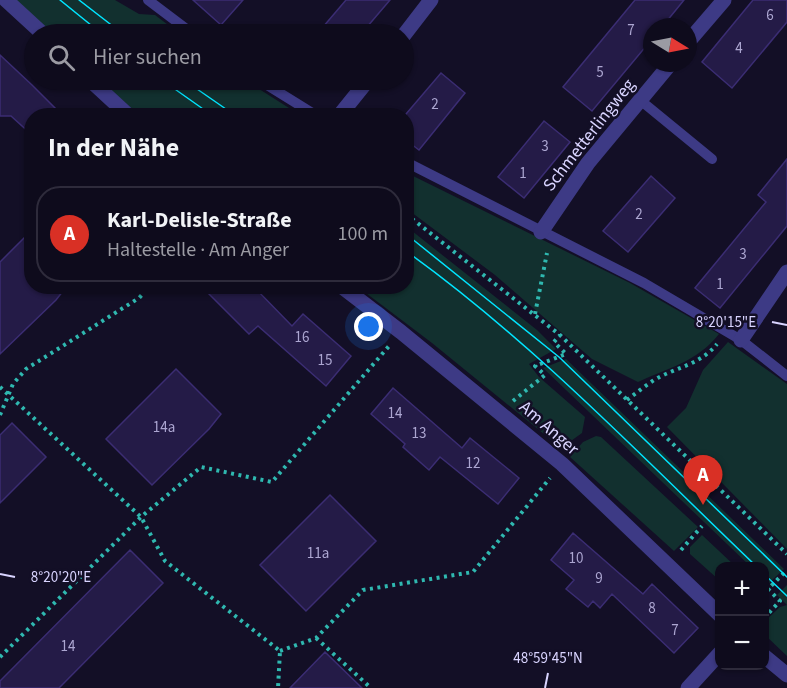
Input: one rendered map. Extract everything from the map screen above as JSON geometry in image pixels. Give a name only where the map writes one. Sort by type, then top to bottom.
[{"type":"street","points":[[6,0],[32,24]]},
{"type":"street","points":[[412,24],[431,0]]},
{"type":"street","points":[[697,32],[724,0]]},
{"type":"street","name":"Schmetterlingweg","points":[[546,235],[588,163],[663,72]]},
{"type":"street","points":[[101,90],[120,108]]},
{"type":"street","points":[[345,108],[360,90]]},
{"type":"street","points":[[741,340],[787,272]]},
{"type":"street","name":"Am Anger","points":[[351,294],[500,411],[562,464],[666,567],[715,611]]},
{"type":"street","points":[[688,688],[715,658]]},
{"type":"street","points":[[769,659],[787,675]]},
{"type":"lane","points":[[147,0],[179,24]]},
{"type":"lane","points":[[275,90],[304,108]]},
{"type":"lane","points":[[640,100],[712,159]]},
{"type":"lane","points":[[414,166],[644,283],[741,340],[787,376]]},
{"type":"path","points":[[414,220],[560,335],[787,554]]},
{"type":"path","points":[[535,314],[546,235]]},
{"type":"path","points":[[0,415],[13,384],[26,369],[143,294]]},
{"type":"path","points":[[627,400],[656,379],[690,366],[710,352],[726,331]]},
{"type":"path","points":[[0,657],[141,517],[201,467],[272,482],[401,332]]},
{"type":"path","points":[[500,411],[545,375],[535,366],[566,354],[554,342],[560,335]]},
{"type":"path","points":[[0,387],[141,517],[165,561],[280,651]]},
{"type":"path","points":[[280,651],[316,638],[363,590],[473,572],[562,464]]},
{"type":"path","points":[[666,567],[702,526]]},
{"type":"path","points":[[769,584],[786,568]]},
{"type":"path","points":[[769,590],[780,601],[769,613]]},
{"type":"path","points":[[316,638],[371,688]]},
{"type":"path","points":[[278,688],[280,651]]},
{"type":"green space","points":[[16,0],[115,0],[139,14],[155,15],[167,24],[42,24]]},
{"type":"green space","points":[[111,90],[261,90],[289,108],[131,108]]},
{"type":"green space","points":[[414,176],[630,283],[719,334],[692,358],[638,382],[592,359],[495,275],[414,214]]},
{"type":"green space","points":[[414,233],[537,330],[556,349],[529,364],[539,377],[585,417],[582,433],[561,448],[432,343],[367,294],[414,294]]},
{"type":"green space","points":[[728,342],[787,384],[787,549],[667,427],[686,408],[703,370]]},
{"type":"green space","points":[[566,359],[784,569],[769,583],[769,562],[746,562],[543,368]]},
{"type":"green space","points":[[596,436],[601,437],[698,527],[674,551],[570,457],[583,442]]},
{"type":"green space","points":[[702,535],[731,562],[715,562],[715,576],[690,554],[690,547]]},
{"type":"green space","points":[[787,585],[787,605],[777,595]]},
{"type":"green space","points":[[787,605],[787,656],[769,639],[769,617],[780,607]]},
{"type":"building","points":[[193,0],[243,0],[220,24]]},
{"type":"building","points":[[346,0],[390,0],[370,24],[326,24]]},
{"type":"building","points":[[635,0],[684,0],[669,18],[643,18],[643,50],[592,111],[563,87]]},
{"type":"building","points":[[753,0],[787,0],[787,22],[732,88],[702,62]]},
{"type":"building","points":[[0,55],[24,78],[24,90],[37,90],[55,108],[24,108],[24,128],[11,116],[0,116]]},
{"type":"building","points":[[441,73],[465,93],[419,150],[414,146],[414,108],[411,108]]},
{"type":"building","points":[[544,121],[570,142],[524,198],[498,177]]},
{"type":"building","points":[[787,159],[787,226],[720,308],[695,288],[766,202],[758,195]]},
{"type":"building","points":[[651,176],[675,198],[628,252],[603,231]]},
{"type":"building","points":[[24,238],[24,294],[61,294],[0,354],[0,262]]},
{"type":"building","points":[[209,294],[261,294],[292,326],[303,314],[351,356],[326,386],[258,326],[249,334]]},
{"type":"building","points":[[176,369],[221,414],[209,429],[152,485],[106,439]]},
{"type":"building","points":[[393,388],[462,448],[470,438],[519,478],[498,504],[440,457],[429,470],[403,447],[405,444],[371,414]]},
{"type":"building","points":[[12,423],[46,457],[0,503],[0,435]]},
{"type":"building","points":[[330,495],[376,541],[306,611],[260,565]]},
{"type":"building","points":[[573,533],[643,594],[652,584],[698,628],[674,653],[612,594],[600,608],[593,601],[588,607],[566,589],[574,580],[551,560]]},
{"type":"building","points":[[130,550],[163,583],[59,688],[0,688],[0,681]]},
{"type":"building","points":[[325,652],[362,688],[290,688]]},
{"type":"tram line","points":[[60,0],[90,24]]},
{"type":"tram line","points":[[79,0],[110,24]]},
{"type":"tram line","points":[[176,90],[202,108]]},
{"type":"tram line","points":[[198,90],[224,108]]},
{"type":"tram line","points":[[414,240],[559,357],[787,577]]},
{"type":"tram line","points":[[414,257],[499,324],[543,363],[752,562]]},
{"type":"tram line","points":[[769,579],[787,596]]},
{"type":"place","name":"Karl-Delisle-Straße","points":[[703,505]]}]
